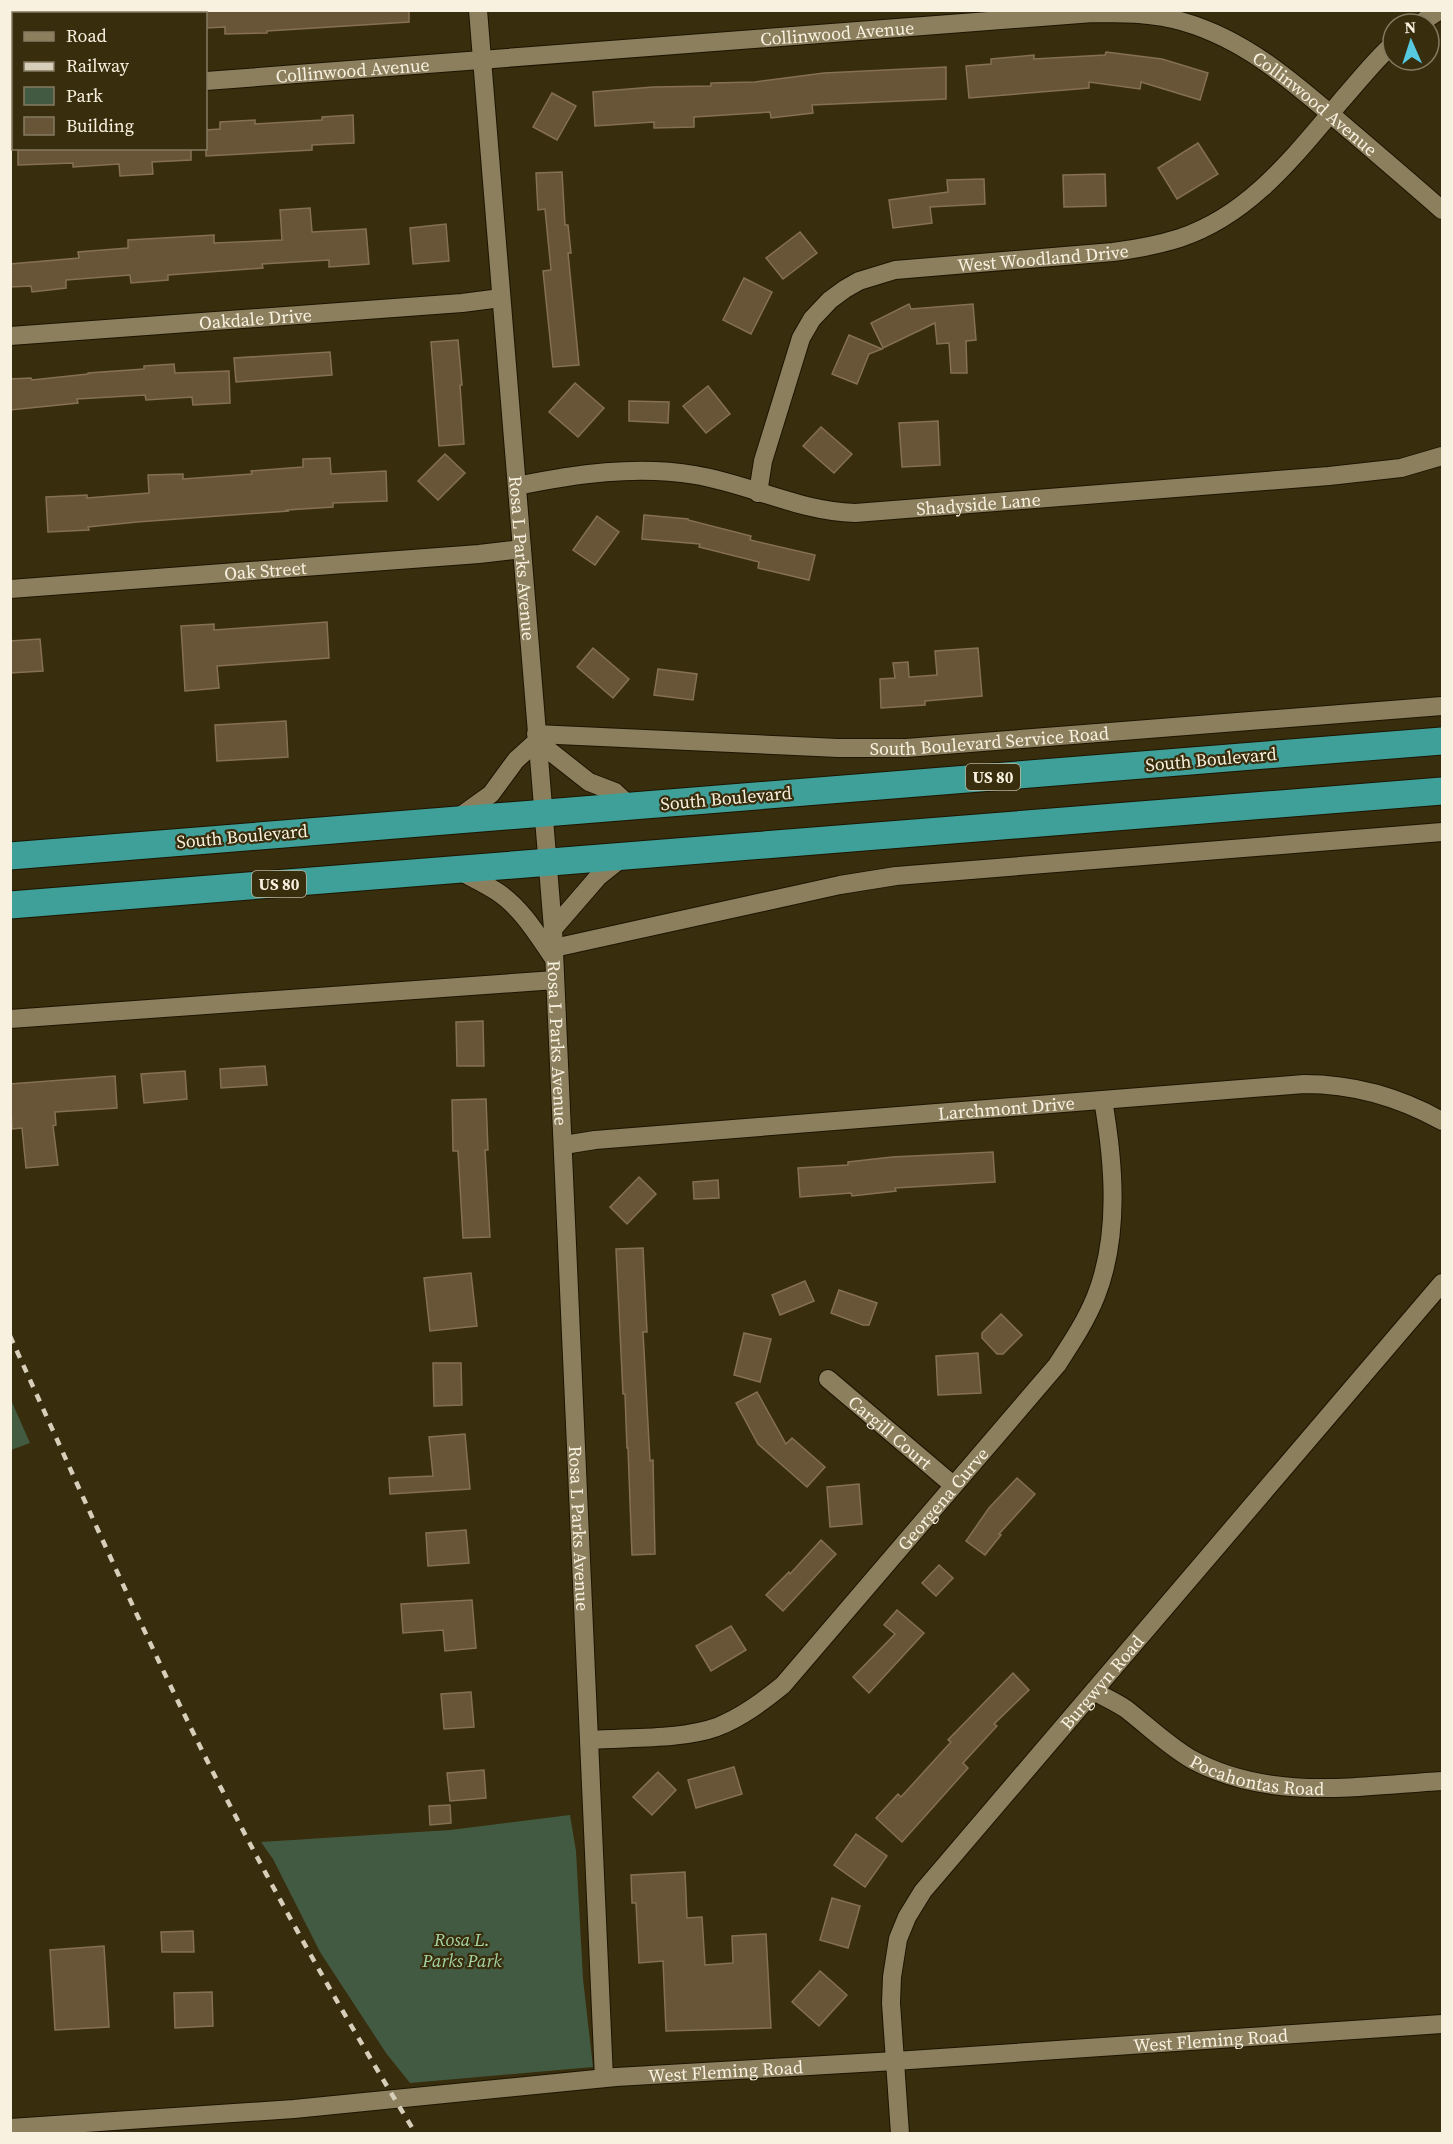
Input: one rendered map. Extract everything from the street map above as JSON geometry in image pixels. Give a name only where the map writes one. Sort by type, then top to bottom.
[{"type":"highway","name":"South Boulevard","points":[[10,856],[459,817],[630,806],[1443,741]]},
{"type":"highway","name":"US 80","points":[[10,904],[1443,791]]},
{"type":"street","name":"Rosa L Parks Avenue","points":[[478,10],[553,929],[604,2078]]},
{"type":"street","name":"Collinwood Avenue","points":[[207,81],[1093,13],[1130,13],[1183,22],[1230,40],[1271,65],[1443,210]]},
{"type":"street","name":"West Woodland Drive","points":[[758,493],[763,461],[801,338],[812,319],[830,300],[845,289],[859,281],[895,270],[1113,252],[1148,247],[1182,237],[1221,219],[1256,195],[1279,173],[1381,57]]},
{"type":"street","name":"Oakdale Drive","points":[[10,336],[462,303],[501,298]]},
{"type":"street","name":"Shadyside Lane","points":[[517,486],[553,478],[624,471],[655,471],[695,475],[798,505],[832,512],[855,513],[1329,477],[1401,468],[1443,456]]},
{"type":"street","name":"Oak Street","points":[[10,589],[522,549]]},
{"type":"street","name":"South Boulevard Service Road","points":[[536,738],[802,747],[906,748],[1443,706]]},
{"type":"street","points":[[459,817],[491,794],[516,760],[536,738],[589,782],[615,792],[630,806]]},
{"type":"street","points":[[458,870],[497,891],[517,909],[554,954],[840,885],[896,876],[1443,832]]},
{"type":"street","points":[[553,929],[598,877],[623,857]]},
{"type":"street","points":[[10,1019],[555,980]]},
{"type":"street","name":"Larchmont Drive","points":[[564,1145],[595,1140],[1323,1084],[1386,1095],[1443,1121]]},
{"type":"street","name":"Georgena Curve","points":[[589,1740],[701,1731],[717,1727],[759,1705],[783,1685],[1057,1365],[1078,1332],[1096,1294],[1107,1258],[1112,1217],[1108,1132],[1103,1100]]},
{"type":"street","name":"Burgwyn Road","points":[[900,2133],[892,1977],[898,1939],[907,1917],[923,1891],[1443,1283]]},
{"type":"street","name":"Cargill Court","points":[[828,1379],[953,1485]]},
{"type":"street","name":"Pocahontas Road","points":[[1094,1691],[1124,1708],[1162,1739],[1192,1759],[1225,1773],[1265,1785],[1316,1789],[1443,1780]]},
{"type":"street","name":"West Fleming Road","points":[[10,2128],[294,2109],[604,2078],[1443,2024]]},
{"type":"green space","points":[[11,1400],[30,1443],[10,1450]]},
{"type":"green space","name":"Rosa L. Parks Park","points":[[570,1815],[576,1851],[583,1979],[593,2067],[410,2083],[386,2053],[320,1952],[273,1859],[261,1842],[450,1830]]},
{"type":"building","points":[[206,10],[409,10],[409,22],[225,34],[225,27],[207,28]]},
{"type":"building","points":[[1106,52],[1162,59],[1208,73],[1200,100],[1141,82],[1140,89],[1089,82],[1089,88],[969,98],[966,66],[991,64],[991,59],[1034,55],[1034,59],[1105,55]]},
{"type":"building","points":[[946,67],[946,99],[812,105],[813,113],[771,118],[770,112],[694,117],[694,127],[654,128],[654,122],[595,126],[593,92],[653,87],[711,86],[711,83],[755,82],[824,73]]},
{"type":"building","points":[[552,93],[576,106],[557,140],[533,127]]},
{"type":"building","points":[[353,115],[354,143],[312,145],[312,150],[206,156],[207,130],[220,129],[220,122],[255,120],[255,124],[322,120],[322,117]]},
{"type":"building","points":[[1198,143],[1218,174],[1177,199],[1158,168]]},
{"type":"building","points":[[18,150],[191,150],[191,160],[152,162],[153,174],[120,176],[119,164],[73,167],[73,163],[18,165]]},
{"type":"building","points":[[562,172],[565,225],[568,225],[571,253],[568,253],[579,365],[553,367],[543,271],[551,270],[545,209],[538,210],[536,173]]},
{"type":"building","points":[[1105,174],[1106,206],[1064,207],[1063,175]]},
{"type":"building","points":[[984,179],[985,204],[930,207],[932,223],[893,228],[889,200],[948,192],[947,180]]},
{"type":"building","points":[[310,208],[312,232],[366,229],[369,264],[329,267],[329,260],[262,264],[263,268],[168,275],[168,280],[131,283],[130,275],[66,280],[66,288],[32,292],[31,286],[10,287],[10,264],[79,258],[78,252],[128,248],[128,240],[214,235],[214,243],[282,240],[280,210]]},
{"type":"building","points":[[446,224],[449,261],[413,264],[410,228]]},
{"type":"building","points":[[800,232],[817,253],[783,279],[766,258]]},
{"type":"building","points":[[744,278],[772,292],[751,334],[723,320]]},
{"type":"building","points":[[909,304],[911,309],[973,304],[976,340],[966,341],[967,373],[951,373],[949,343],[937,344],[935,323],[883,348],[871,323]]},
{"type":"building","points":[[849,335],[882,349],[869,354],[857,384],[832,374]]},
{"type":"building","points":[[458,340],[464,444],[439,446],[431,342]]},
{"type":"building","points":[[330,352],[332,375],[236,382],[234,358]]},
{"type":"building","points":[[174,364],[175,373],[229,371],[230,403],[193,405],[192,397],[146,400],[145,395],[77,399],[78,403],[10,410],[10,379],[31,378],[32,380]]},
{"type":"building","points":[[575,383],[604,408],[578,437],[549,412]]},
{"type":"building","points":[[708,386],[730,414],[706,433],[683,406]]},
{"type":"building","points":[[629,401],[669,402],[668,423],[629,421]]},
{"type":"building","points":[[938,421],[940,465],[902,467],[899,423]]},
{"type":"building","points":[[821,427],[852,454],[834,473],[803,446]]},
{"type":"building","points":[[445,454],[465,473],[438,500],[418,481]]},
{"type":"building","points":[[330,458],[331,474],[386,471],[387,501],[333,503],[333,507],[137,522],[88,527],[89,530],[48,532],[46,497],[87,495],[87,498],[149,493],[148,475],[183,474],[183,479],[252,474],[251,471],[303,467],[303,459]]},
{"type":"building","points":[[644,515],[688,519],[751,536],[750,540],[815,555],[809,580],[758,568],[759,562],[699,547],[700,544],[642,539]]},
{"type":"building","points":[[597,516],[619,532],[595,565],[573,550]]},
{"type":"building","points":[[327,622],[329,658],[217,666],[219,688],[185,691],[181,626],[214,624],[214,630]]},
{"type":"building","points":[[40,639],[43,671],[10,673],[10,641]]},
{"type":"building","points":[[593,648],[629,679],[613,698],[577,667]]},
{"type":"building","points":[[978,648],[982,696],[925,701],[925,705],[881,708],[880,679],[895,678],[893,663],[908,662],[909,677],[937,675],[935,651]]},
{"type":"building","points":[[658,669],[697,674],[693,700],[654,695]]},
{"type":"building","points":[[286,721],[288,757],[217,761],[215,725]]},
{"type":"building","points":[[483,1021],[484,1066],[457,1066],[456,1022]]},
{"type":"building","points":[[265,1066],[267,1085],[221,1088],[220,1069]]},
{"type":"building","points":[[185,1071],[187,1099],[144,1103],[141,1074]]},
{"type":"building","points":[[115,1076],[117,1108],[55,1112],[56,1125],[53,1126],[58,1165],[26,1168],[22,1128],[12,1129],[10,1084]]},
{"type":"building","points":[[486,1099],[488,1150],[485,1150],[490,1237],[463,1238],[458,1151],[453,1151],[452,1100]]},
{"type":"building","points":[[993,1152],[995,1182],[895,1188],[896,1191],[852,1196],[851,1193],[800,1197],[798,1168],[848,1165],[848,1162],[892,1157]]},
{"type":"building","points":[[639,1177],[656,1194],[627,1224],[610,1207]]},
{"type":"building","points":[[718,1180],[719,1198],[694,1199],[693,1182]]},
{"type":"building","points":[[643,1248],[647,1332],[643,1332],[650,1461],[653,1460],[655,1554],[632,1555],[616,1249]]},
{"type":"building","points":[[471,1273],[477,1326],[430,1331],[424,1278]]},
{"type":"building","points":[[805,1281],[814,1301],[780,1315],[772,1295]]},
{"type":"building","points":[[839,1290],[877,1303],[869,1325],[863,1325],[831,1313]]},
{"type":"building","points":[[1001,1314],[1022,1335],[1003,1354],[997,1354],[982,1338],[982,1333]]},
{"type":"building","points":[[744,1333],[771,1339],[760,1382],[734,1375]]},
{"type":"building","points":[[978,1353],[981,1393],[938,1395],[936,1356]]},
{"type":"building","points":[[433,1363],[461,1363],[462,1405],[434,1406]]},
{"type":"building","points":[[757,1392],[786,1444],[792,1438],[825,1467],[807,1487],[758,1444],[736,1403]]},
{"type":"building","points":[[465,1434],[470,1489],[390,1494],[389,1478],[433,1476],[429,1437]]},
{"type":"building","points":[[1017,1478],[1035,1494],[999,1534],[1001,1535],[985,1555],[966,1541],[989,1508]]},
{"type":"building","points":[[859,1484],[862,1524],[830,1527],[827,1487]]},
{"type":"building","points":[[466,1530],[469,1563],[428,1566],[426,1533]]},
{"type":"building","points":[[821,1540],[836,1554],[783,1611],[766,1595],[789,1572],[790,1574]]},
{"type":"building","points":[[939,1565],[953,1578],[936,1596],[922,1583]]},
{"type":"building","points":[[472,1600],[476,1648],[445,1651],[443,1630],[403,1633],[401,1604]]},
{"type":"building","points":[[897,1610],[924,1633],[869,1693],[853,1677],[895,1634],[884,1625]]},
{"type":"building","points":[[731,1626],[746,1650],[711,1671],[696,1646]]},
{"type":"building","points":[[1013,1673],[1029,1690],[994,1724],[997,1726],[963,1763],[968,1768],[902,1842],[876,1818],[898,1794],[901,1797],[951,1742],[948,1740]]},
{"type":"building","points":[[471,1692],[474,1727],[444,1729],[441,1694]]},
{"type":"building","points":[[734,1767],[742,1794],[696,1808],[688,1780]]},
{"type":"building","points":[[484,1770],[486,1798],[450,1801],[447,1773]]},
{"type":"building","points":[[658,1772],[676,1790],[652,1815],[633,1797]]},
{"type":"building","points":[[450,1805],[451,1823],[430,1825],[429,1806]]},
{"type":"building","points":[[856,1834],[887,1856],[865,1887],[834,1865]]},
{"type":"building","points":[[685,1872],[687,1918],[702,1917],[705,1965],[733,1963],[732,1936],[766,1934],[771,2028],[666,2031],[663,1961],[639,1963],[636,1903],[632,1903],[631,1875]]},
{"type":"building","points":[[832,1898],[860,1906],[848,1948],[820,1940]]},
{"type":"building","points":[[193,1931],[194,1952],[162,1952],[161,1932]]},
{"type":"building","points":[[104,1946],[109,2027],[55,2030],[50,1950]]},
{"type":"building","points":[[820,1971],[847,1995],[819,2026],[792,2002]]},
{"type":"building","points":[[212,1992],[213,2026],[175,2028],[174,1993]]},
{"type":"railway","points":[[10,1336],[142,1626],[214,1775],[297,1931],[416,2134]]}]
